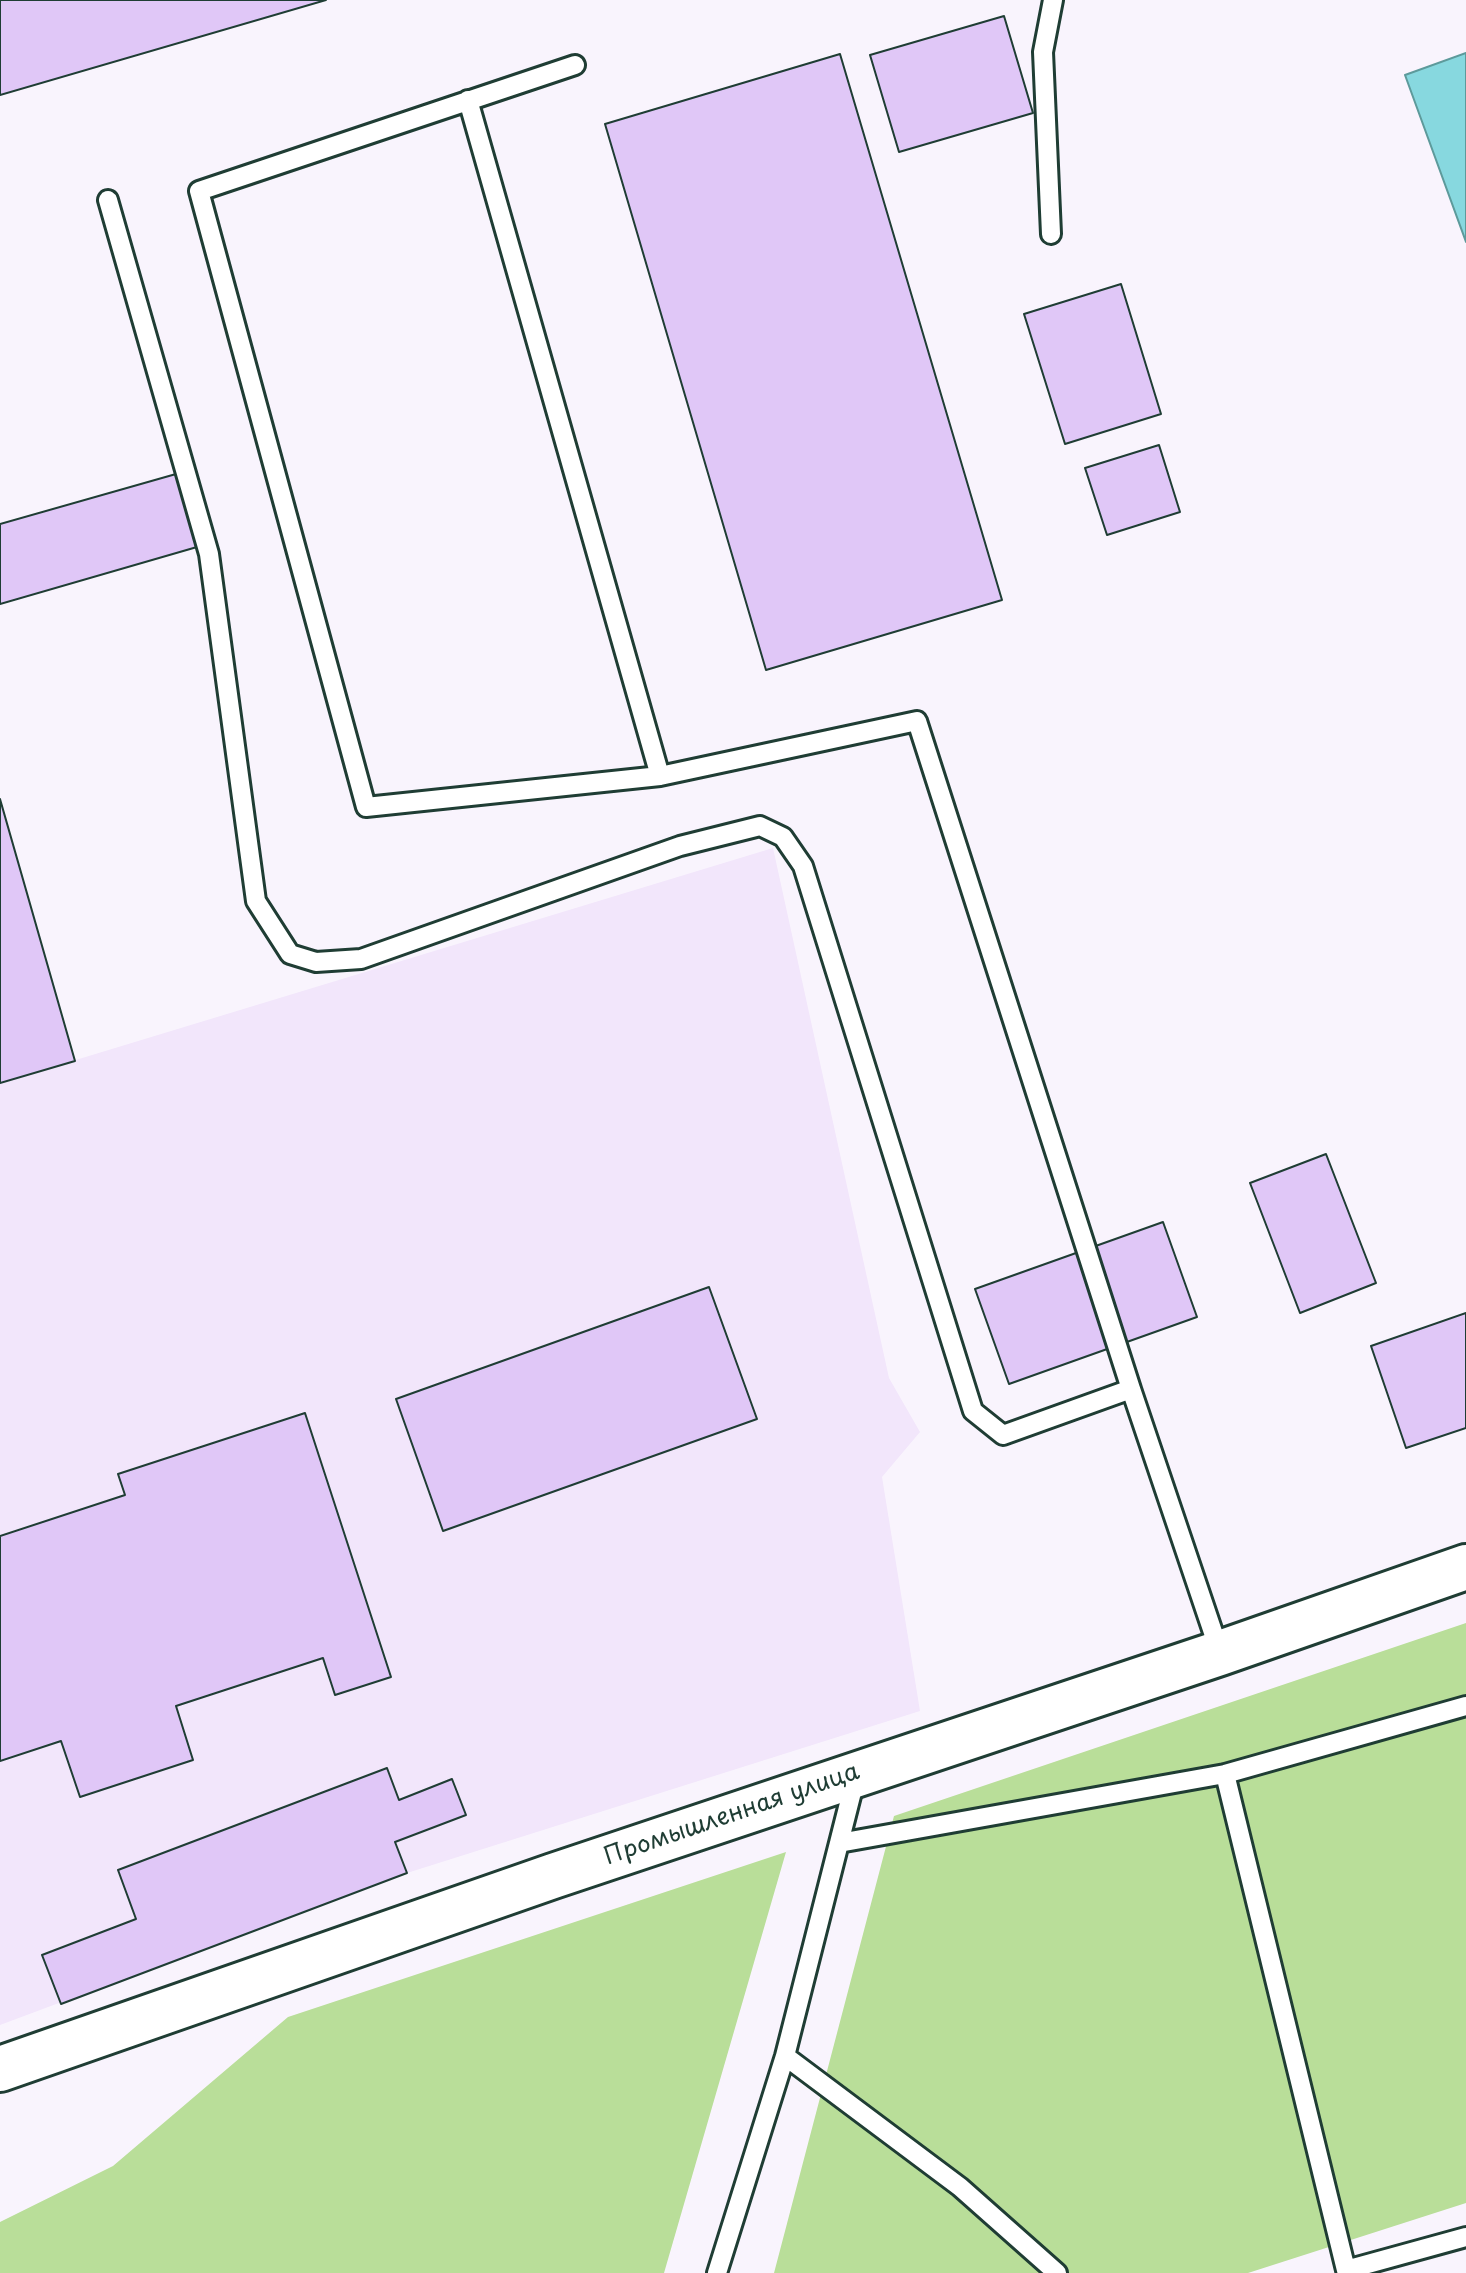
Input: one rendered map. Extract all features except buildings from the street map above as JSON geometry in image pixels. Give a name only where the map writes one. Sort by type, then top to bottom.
[{"type":"street","name":"Промышленная улица","points":[[0,2069],[567,1871],[1220,1653],[1466,1567]]},
{"type":"lane","points":[[1051,234],[1043,52],[1053,0]]},
{"type":"lane","points":[[575,65],[199,191],[366,807],[660,776],[917,721],[1131,1389],[1220,1653]]},
{"type":"lane","points":[[468,100],[660,776]]},
{"type":"lane","points":[[108,200],[209,554],[256,901],[290,954],[316,962],[361,959],[680,846],[760,826],[783,837],[803,866],[973,1411],[1003,1435],[1131,1389]]},
{"type":"lane","points":[[839,1843],[1225,1774],[1466,1706]]},
{"type":"lane","points":[[717,2273],[785,2056],[856,1773]]},
{"type":"lane","points":[[1225,1774],[1346,2270],[1466,2237]]},
{"type":"lane","points":[[785,2056],[960,2187],[1057,2273]]},
{"type":"shaded area","points":[[773,848],[889,1378],[920,1432],[882,1477],[920,1711],[407,1873],[0,2025],[0,1083]]},
{"type":"green space","points":[[1466,1623],[1466,2203],[1248,2273],[774,2273],[894,1816]]},
{"type":"green space","points":[[786,1852],[664,2273],[0,2273],[0,2222],[113,2166],[288,2017]]},
{"type":"water","points":[[1466,53],[1466,242],[1405,75]]}]
